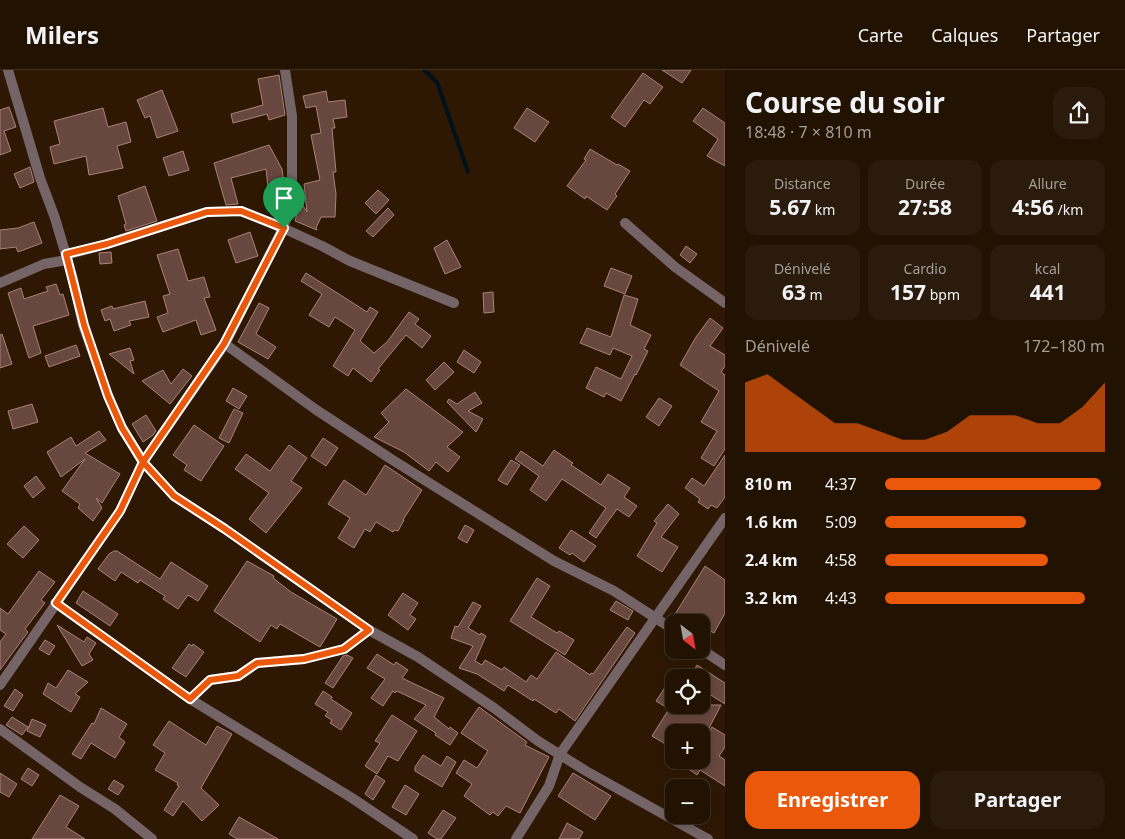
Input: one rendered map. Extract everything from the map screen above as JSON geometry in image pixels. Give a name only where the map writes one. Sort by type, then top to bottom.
[{"type":"street","points":[[8,70],[40,178],[55,218],[84,325],[108,396],[122,428],[143,462],[174,496],[225,529],[369,630],[418,657],[450,678],[538,741],[708,839]]},
{"type":"street","points":[[0,685],[120,511],[143,462],[224,344],[284,228],[292,205],[292,116],[285,70]]},
{"type":"street","points":[[0,283],[44,264],[207,212],[241,211],[284,228],[350,262],[454,303]]},
{"type":"street","points":[[625,223],[675,267],[725,303]]},
{"type":"street","points":[[224,344],[315,409],[399,464],[554,561],[614,591],[665,624]]},
{"type":"street","points":[[516,839],[549,786],[560,754],[725,518]]},
{"type":"street","points":[[56,603],[190,699],[352,798],[414,839]]},
{"type":"street","points":[[190,699],[210,680],[238,676],[257,663],[304,659],[344,649],[369,630]]},
{"type":"street","points":[[710,656],[725,665]]},
{"type":"street","points":[[0,729],[80,787],[115,809],[152,839]]},
{"type":"building","points":[[662,70],[691,70],[682,83]]},
{"type":"building","points":[[643,73],[663,87],[650,104],[644,100],[625,127],[611,117]]},
{"type":"building","points":[[279,75],[285,115],[269,120],[267,114],[233,123],[231,114],[263,105],[258,79]]},
{"type":"building","points":[[162,90],[178,131],[157,138],[150,116],[145,118],[137,100]]},
{"type":"building","points":[[326,91],[328,102],[345,100],[347,117],[333,119],[335,128],[332,128],[336,172],[333,172],[336,194],[335,217],[321,217],[316,228],[317,230],[295,221],[300,201],[307,212],[304,184],[320,180],[311,135],[321,133],[316,106],[306,108],[303,96]]},
{"type":"building","points":[[9,107],[16,127],[4,131],[11,151],[0,155],[0,110]]},
{"type":"building","points":[[103,108],[108,127],[126,122],[131,142],[117,146],[123,168],[89,175],[86,156],[54,164],[50,147],[60,144],[54,121]]},
{"type":"building","points":[[527,108],[549,122],[535,142],[514,128]]},
{"type":"building","points":[[703,108],[725,123],[725,166],[707,156],[718,139],[693,121]]},
{"type":"building","points":[[269,145],[282,169],[285,197],[269,198],[266,169],[231,178],[238,204],[226,205],[214,163]]},
{"type":"building","points":[[590,149],[630,171],[615,194],[617,196],[607,210],[586,196],[585,199],[567,186],[586,160],[584,159]]},
{"type":"building","points":[[183,151],[189,170],[169,176],[163,158]]},
{"type":"building","points":[[30,167],[34,182],[20,188],[14,174]]},
{"type":"building","points":[[145,186],[157,221],[126,231],[124,225],[126,224],[118,196]]},
{"type":"building","points":[[378,190],[389,200],[376,214],[365,203]]},
{"type":"building","points":[[388,208],[394,215],[373,237],[366,231]]},
{"type":"building","points":[[34,222],[42,243],[18,252],[16,247],[0,249],[0,230],[18,228]]},
{"type":"building","points":[[250,232],[258,256],[236,263],[228,240]]},
{"type":"building","points":[[447,240],[461,267],[445,274],[434,248]]},
{"type":"building","points":[[686,246],[697,254],[690,263],[680,255]]},
{"type":"building","points":[[178,249],[188,281],[204,277],[210,297],[204,298],[216,330],[201,335],[196,320],[163,332],[157,317],[168,313],[163,296],[170,294],[157,255]]},
{"type":"building","points":[[111,252],[112,263],[100,264],[99,253]]},
{"type":"building","points":[[611,268],[632,276],[625,294],[604,286]]},
{"type":"building","points":[[306,273],[367,312],[370,307],[378,312],[360,341],[374,353],[387,342],[409,312],[419,319],[415,324],[431,336],[422,348],[406,335],[378,369],[380,370],[371,382],[353,368],[348,376],[333,366],[355,330],[335,317],[329,327],[309,315],[322,294],[301,281]]},
{"type":"building","points":[[56,284],[60,295],[63,294],[69,315],[33,326],[41,353],[29,358],[8,293],[21,288],[24,299],[48,291],[46,287]]},
{"type":"building","points":[[493,292],[494,312],[484,313],[483,293]]},
{"type":"building","points":[[624,295],[638,299],[630,325],[651,335],[644,349],[648,351],[621,401],[606,393],[604,397],[586,388],[596,367],[621,379],[632,356],[613,348],[610,355],[580,343],[587,328],[611,337]]},
{"type":"building","points":[[145,301],[149,317],[129,321],[131,325],[114,331],[110,319],[105,321],[101,310],[112,306],[113,309]]},
{"type":"building","points":[[259,303],[269,308],[256,334],[276,347],[268,359],[238,342]]},
{"type":"building","points":[[710,318],[723,328],[710,346],[725,355],[725,366],[721,372],[725,375],[725,449],[714,466],[701,458],[717,431],[701,422],[719,391],[680,365],[696,337]]},
{"type":"building","points":[[2,334],[12,364],[0,368],[0,335]]},
{"type":"building","points":[[76,345],[80,356],[49,367],[45,356]]},
{"type":"building","points":[[130,348],[134,360],[130,361],[134,374],[109,354]]},
{"type":"building","points":[[464,350],[481,362],[474,373],[457,362]]},
{"type":"building","points":[[444,362],[454,372],[435,390],[426,380]]},
{"type":"building","points":[[183,369],[192,376],[170,404],[142,381],[163,370],[171,384]]},
{"type":"building","points":[[233,388],[247,396],[239,409],[226,401]]},
{"type":"building","points":[[406,389],[463,432],[447,447],[460,457],[448,472],[436,462],[429,471],[404,452],[374,437],[389,422],[381,413]]},
{"type":"building","points":[[475,392],[482,403],[468,411],[483,419],[476,432],[447,402],[449,399],[457,404]]},
{"type":"building","points":[[659,398],[672,406],[659,426],[646,417]]},
{"type":"building","points":[[32,404],[38,422],[13,429],[8,411]]},
{"type":"building","points":[[234,409],[243,413],[229,443],[219,438]]},
{"type":"building","points":[[146,415],[156,431],[143,442],[132,424]]},
{"type":"building","points":[[194,425],[224,446],[201,481],[184,470],[187,465],[173,455]]},
{"type":"building","points":[[99,431],[106,440],[85,453],[120,474],[102,503],[96,498],[102,508],[93,521],[78,508],[80,504],[62,491],[85,459],[61,477],[47,452],[71,437],[76,446]]},
{"type":"building","points":[[323,438],[338,448],[326,466],[311,456]]},
{"type":"building","points":[[289,445],[307,458],[291,481],[302,488],[266,533],[249,519],[269,493],[235,469],[246,454],[270,471]]},
{"type":"building","points":[[554,450],[573,463],[571,465],[601,485],[608,474],[630,488],[624,497],[637,506],[629,517],[617,509],[596,538],[589,533],[606,508],[562,479],[546,501],[530,490],[539,476],[515,459],[521,451],[543,466]]},
{"type":"building","points":[[725,455],[725,497],[717,508],[711,505],[708,509],[698,502],[700,499],[685,488],[692,478],[704,486]]},
{"type":"building","points":[[511,460],[520,465],[507,485],[498,480]]},
{"type":"building","points":[[385,465],[422,490],[398,531],[394,530],[393,532],[376,522],[370,532],[365,529],[354,548],[338,538],[350,518],[328,504],[344,480],[366,495]]},
{"type":"building","points":[[36,476],[45,488],[33,498],[24,486]]},
{"type":"building","points":[[668,504],[679,514],[661,537],[678,547],[662,572],[637,556],[657,523],[654,521]]},
{"type":"building","points":[[465,525],[474,530],[467,543],[458,538]]},
{"type":"building","points":[[24,526],[39,540],[23,558],[7,544]]},
{"type":"building","points":[[571,530],[596,546],[584,562],[572,553],[570,555],[559,548]]},
{"type":"building","points":[[117,551],[160,579],[171,562],[208,586],[198,601],[188,595],[178,609],[163,599],[165,596],[140,580],[138,583],[121,572],[115,581],[98,569],[109,554]]},
{"type":"building","points":[[247,561],[274,576],[273,578],[291,592],[337,619],[320,647],[280,624],[277,629],[271,625],[260,642],[214,611]]},
{"type":"building","points":[[705,566],[725,580],[725,613],[714,633],[710,631],[710,614],[675,614]]},
{"type":"building","points":[[39,571],[55,582],[41,600],[45,603],[25,629],[28,632],[0,670],[0,642],[6,634],[0,630],[0,608],[8,614]]},
{"type":"building","points":[[537,578],[550,586],[531,617],[557,633],[559,631],[574,640],[565,655],[510,621]]},
{"type":"building","points":[[83,591],[118,614],[110,626],[76,603]]},
{"type":"building","points":[[403,593],[418,603],[410,615],[416,619],[408,630],[388,615]]},
{"type":"building","points":[[616,601],[633,611],[628,620],[610,610]]},
{"type":"building","points":[[473,602],[481,606],[468,628],[480,635],[481,633],[486,636],[475,661],[482,665],[485,660],[502,670],[504,667],[526,682],[531,675],[537,679],[556,652],[590,675],[591,673],[593,674],[627,627],[635,633],[575,721],[559,709],[556,713],[508,685],[504,691],[477,674],[459,668],[473,646],[451,638],[455,626],[458,627]]},
{"type":"building","points":[[57,625],[84,642],[87,637],[96,643],[89,654],[93,660],[82,666]]},
{"type":"building","points":[[45,640],[55,646],[49,655],[39,649]]},
{"type":"building","points":[[189,644],[192,646],[193,644],[204,652],[186,677],[172,668]]},
{"type":"building","points":[[377,654],[394,665],[396,662],[408,670],[402,678],[444,698],[434,717],[449,729],[450,727],[458,733],[450,745],[435,735],[436,733],[414,719],[426,705],[397,691],[395,693],[393,691],[383,706],[371,698],[385,679],[367,668]]},
{"type":"building","points":[[347,655],[353,658],[333,688],[325,683],[343,656]]},
{"type":"building","points":[[697,665],[703,669],[695,669]]},
{"type":"building","points":[[68,670],[88,682],[75,694],[80,697],[71,712],[43,694],[48,683],[56,688]]},
{"type":"building","points":[[710,673],[725,683],[725,704],[710,695]]},
{"type":"building","points":[[665,688],[665,707],[656,701]]},
{"type":"building","points":[[15,689],[23,695],[13,711],[4,706]]},
{"type":"building","points":[[323,691],[332,697],[331,699],[352,713],[341,730],[330,723],[332,720],[325,716],[328,712],[315,704]]},
{"type":"building","points":[[710,705],[721,705],[710,726],[710,724],[665,724],[665,744],[652,736],[666,714],[710,714]]},
{"type":"building","points":[[479,707],[527,742],[525,745],[549,757],[520,813],[506,806],[498,816],[493,812],[490,815],[464,796],[472,784],[456,773],[464,760],[477,768],[488,751],[461,733]]},
{"type":"building","points":[[101,708],[127,724],[119,737],[125,742],[115,758],[91,743],[81,759],[72,754],[92,723],[94,724]]},
{"type":"building","points":[[392,715],[417,731],[398,761],[388,756],[377,774],[365,766],[380,743],[375,741]]},
{"type":"building","points":[[12,717],[28,727],[22,735],[6,725]]},
{"type":"building","points":[[32,719],[46,725],[40,737],[27,731]]},
{"type":"building","points":[[169,721],[206,745],[217,726],[232,734],[201,788],[219,805],[202,821],[183,801],[173,816],[164,810],[179,786],[177,785],[178,783],[155,770],[165,753],[153,745]]},
{"type":"building","points":[[712,727],[725,735],[725,747],[719,756],[725,760],[725,786],[700,770],[697,775],[688,769],[710,769],[710,730]]},
{"type":"building","points":[[423,755],[441,766],[447,756],[456,762],[442,787],[415,771],[415,767]]},
{"type":"building","points":[[28,768],[39,775],[32,786],[21,779]]},
{"type":"building","points":[[0,773],[17,784],[9,797],[0,792]]},
{"type":"building","points":[[573,773],[611,796],[595,820],[558,796]]},
{"type":"building","points":[[376,775],[385,781],[373,800],[365,794]]},
{"type":"building","points":[[114,780],[124,786],[118,795],[108,789]]},
{"type":"building","points":[[405,785],[419,794],[406,815],[392,807]]},
{"type":"building","points":[[60,795],[79,806],[66,827],[85,839],[32,839]]},
{"type":"building","points":[[443,810],[456,818],[441,839],[437,839],[428,833]]},
{"type":"building","points":[[239,817],[278,839],[237,839],[229,834]]},
{"type":"building","points":[[567,823],[583,832],[579,839],[559,839]]},
{"type":"waterway","points":[[424,70],[437,82],[468,172]]},
{"type":"route","points":[[284,228],[224,344],[143,462],[174,496],[225,529],[369,630],[344,649],[304,659],[257,663],[238,676],[210,680],[190,699],[56,603],[120,511],[143,462],[122,428],[108,396],[84,325],[66,254],[107,244],[207,212],[241,211],[284,228]]}]
